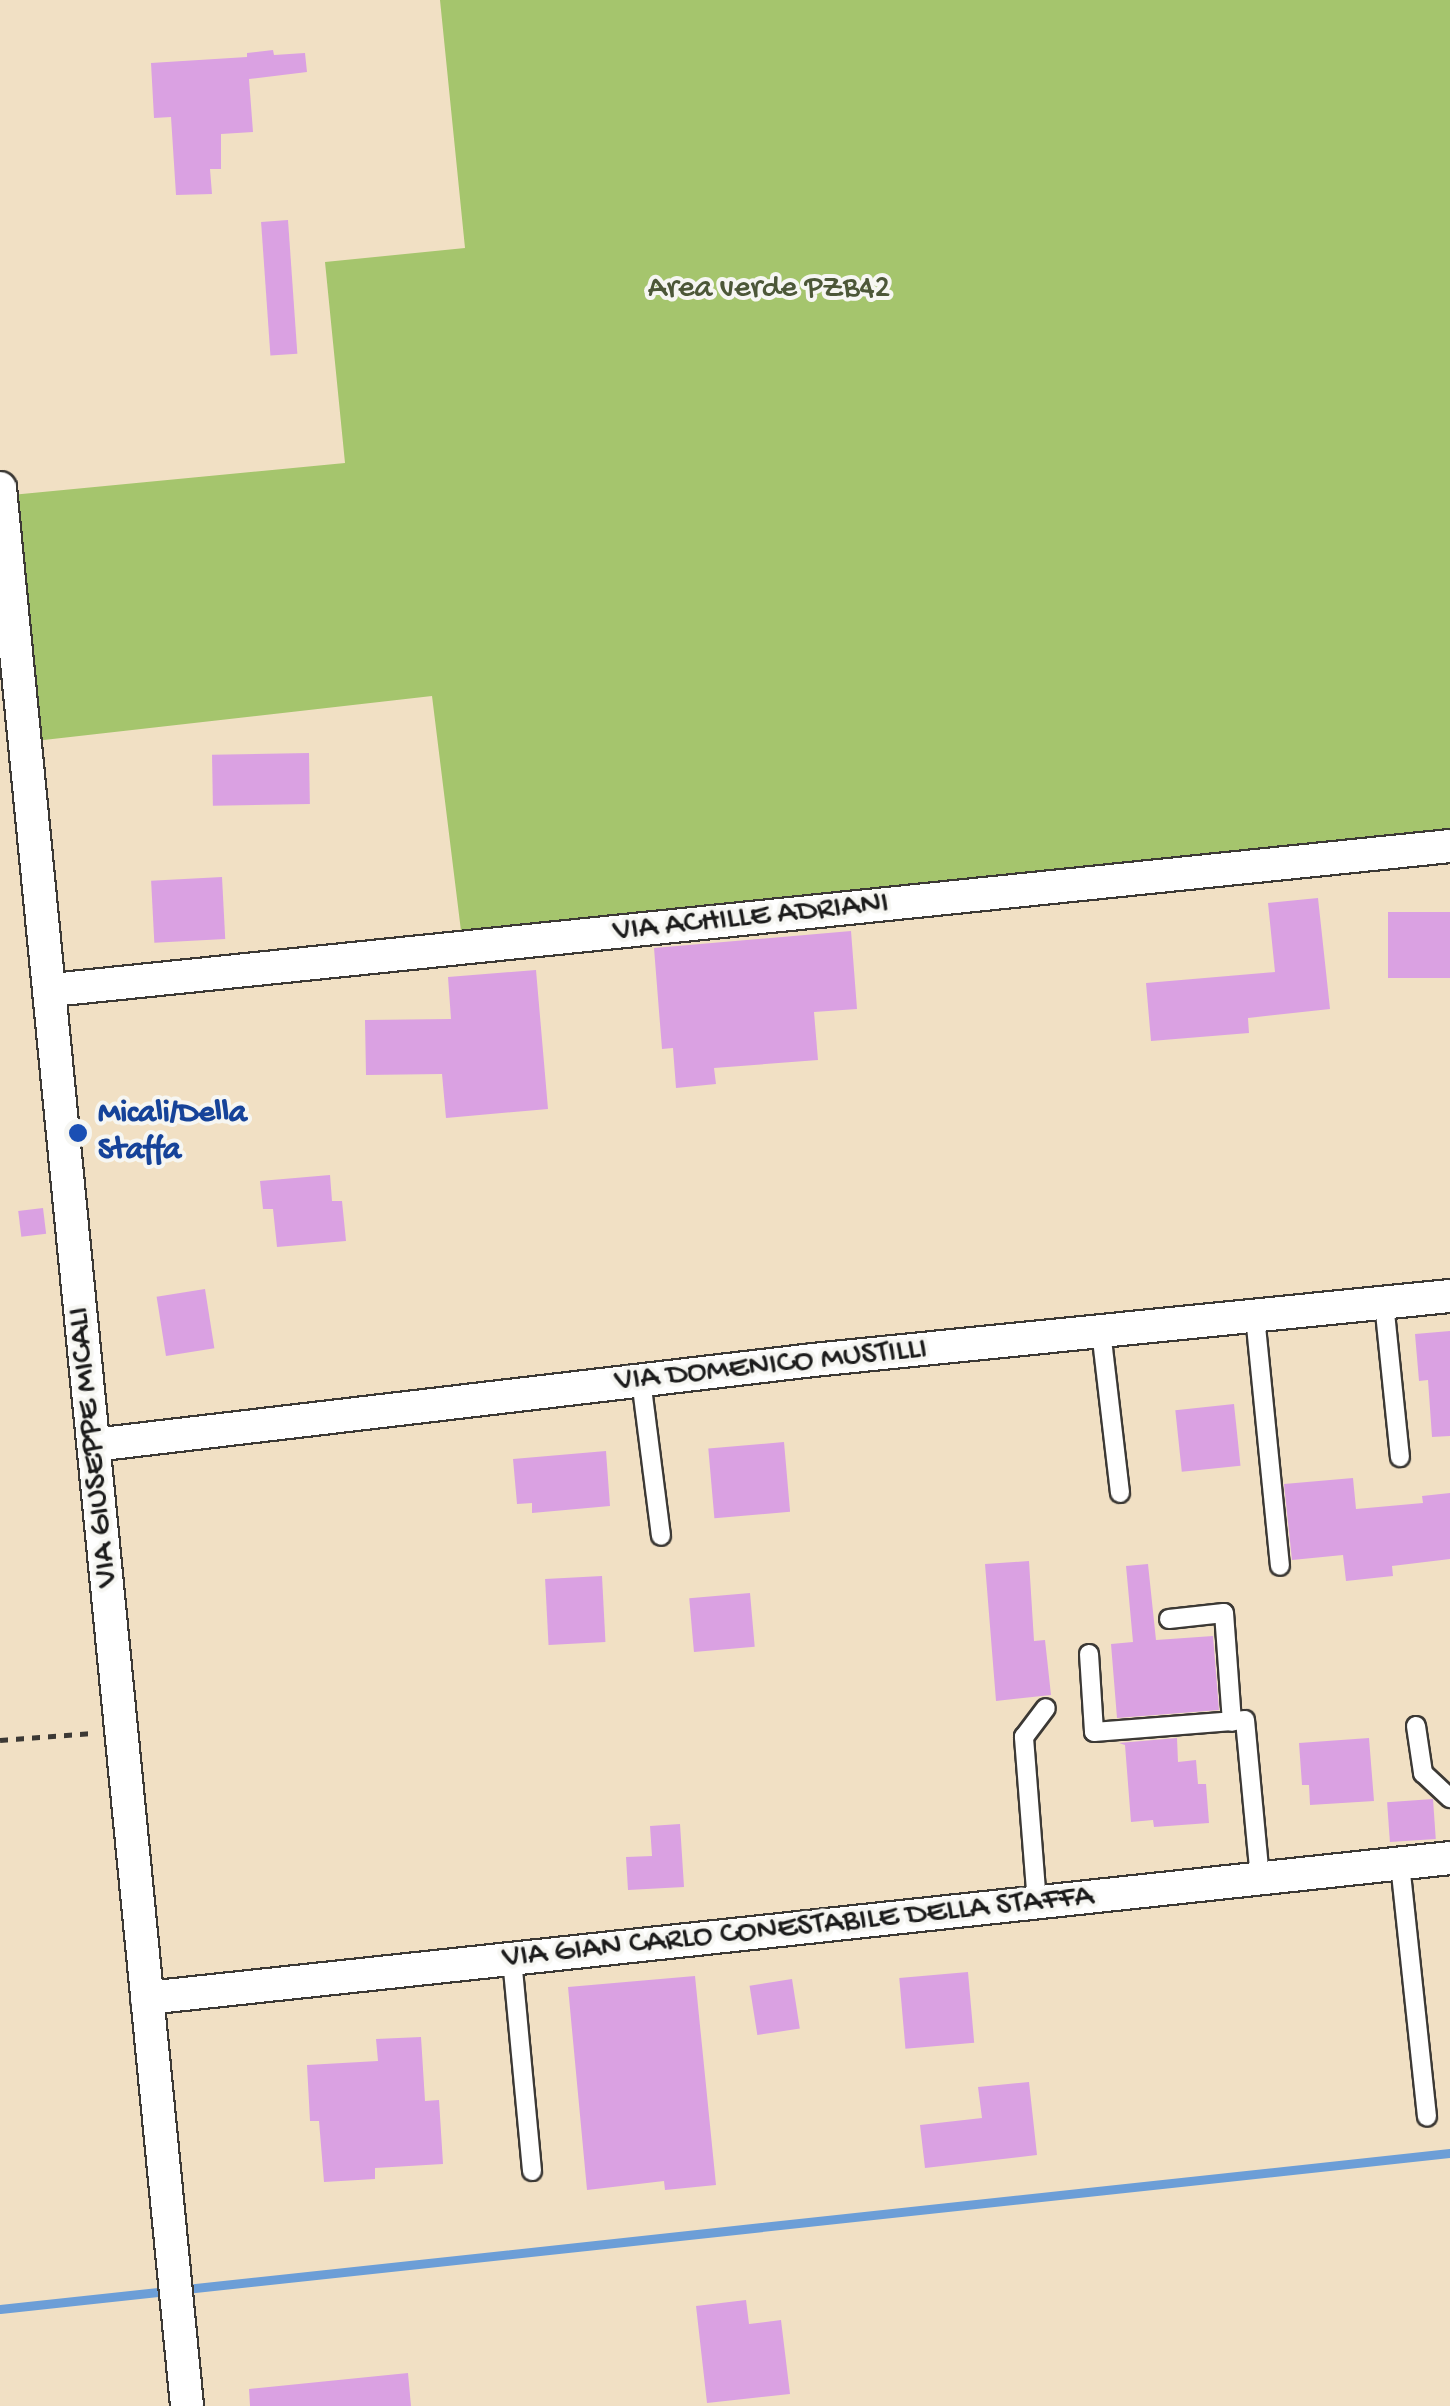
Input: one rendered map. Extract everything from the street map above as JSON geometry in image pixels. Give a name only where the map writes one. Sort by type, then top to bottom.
[{"type":"street","name":"VIA GIUSEPPE MICALI","points":[[0,488],[52,990],[187,2406]]},
{"type":"street","name":"VIA ACHILLE ADRIANI","points":[[52,990],[1450,846]]},
{"type":"street","name":"VIA DOMENICO MUSTILLI","points":[[94,1445],[641,1380],[1450,1296]]},
{"type":"street","name":"VIA GIAN CARLO CONESTABILE DELLA STAFFA","points":[[147,1998],[1450,1858]]},
{"type":"lane","points":[[1384,1303],[1400,1457]]},
{"type":"lane","points":[[1255,1316],[1280,1566]]},
{"type":"lane","points":[[1101,1331],[1120,1493]]},
{"type":"lane","points":[[641,1380],[661,1536]]},
{"type":"lane","points":[[1169,1619],[1224,1613],[1232,1722]]},
{"type":"lane","points":[[1089,1654],[1094,1732],[1244,1720],[1260,1878]]},
{"type":"lane","points":[[1038,1902],[1024,1737],[1046,1708]]},
{"type":"lane","points":[[1416,1726],[1423,1773],[1450,1798]]},
{"type":"lane","points":[[1400,1864],[1428,2116]]},
{"type":"lane","points":[[512,1959],[532,2170]]},
{"type":"path","points":[[0,1740],[121,1731]]},
{"type":"green space","name":"Area verde PZB42","points":[[440,0],[1450,0],[1450,846],[463,947],[432,696],[26,742],[1,496],[345,463],[325,262],[465,248]]},
{"type":"building","points":[[273,50],[274,55],[305,53],[307,72],[249,79],[253,132],[221,134],[221,169],[210,169],[212,194],[176,195],[171,117],[154,118],[151,63],[247,57],[247,53]]},
{"type":"building","points":[[288,220],[297,354],[270,356],[261,222]]},
{"type":"building","points":[[309,753],[310,804],[213,806],[212,755]]},
{"type":"building","points":[[222,877],[225,939],[154,943],[151,881]]},
{"type":"building","points":[[1318,898],[1330,1009],[1248,1018],[1249,1033],[1151,1041],[1146,983],[1275,972],[1268,903]]},
{"type":"building","points":[[1388,912],[1450,912],[1450,978],[1388,978]]},
{"type":"building","points":[[851,931],[857,1009],[814,1012],[818,1060],[714,1068],[716,1084],[676,1088],[673,1048],[662,1049],[654,948]]},
{"type":"building","points":[[536,970],[548,1109],[446,1118],[442,1074],[366,1075],[365,1020],[451,1019],[448,977]]},
{"type":"building","points":[[330,1175],[332,1201],[342,1201],[346,1241],[277,1247],[273,1209],[263,1209],[260,1181]]},
{"type":"building","points":[[43,1208],[46,1234],[21,1237],[18,1211]]},
{"type":"building","points":[[205,1289],[214,1348],[166,1356],[157,1297]]},
{"type":"building","points":[[1450,1331],[1450,1436],[1432,1437],[1428,1380],[1419,1381],[1415,1334]]},
{"type":"building","points":[[1234,1404],[1240,1466],[1182,1472],[1175,1410]]},
{"type":"building","points":[[784,1442],[790,1512],[714,1518],[708,1449]]},
{"type":"building","points":[[606,1451],[610,1506],[532,1513],[532,1503],[517,1504],[513,1459]]},
{"type":"building","points":[[1353,1478],[1356,1509],[1423,1503],[1422,1496],[1450,1493],[1450,1559],[1392,1566],[1393,1576],[1346,1581],[1343,1555],[1292,1560],[1284,1484]]},
{"type":"building","points":[[1029,1561],[1034,1641],[1045,1640],[1051,1695],[996,1701],[985,1564]]},
{"type":"building","points":[[1148,1564],[1156,1640],[1213,1636],[1219,1710],[1117,1718],[1111,1644],[1133,1642],[1126,1566]]},
{"type":"building","points":[[602,1576],[605,1642],[549,1645],[545,1579]]},
{"type":"building","points":[[750,1593],[755,1647],[694,1652],[689,1598]]},
{"type":"building","points":[[1177,1738],[1178,1762],[1196,1760],[1198,1784],[1206,1784],[1209,1823],[1154,1827],[1153,1820],[1131,1822],[1125,1745],[1119,1743]]},
{"type":"building","points":[[1369,1738],[1374,1801],[1310,1805],[1309,1785],[1302,1785],[1299,1743]]},
{"type":"building","points":[[1433,1799],[1436,1839],[1390,1842],[1387,1802]]},
{"type":"building","points":[[680,1824],[684,1887],[628,1890],[626,1857],[652,1856],[650,1826]]},
{"type":"building","points":[[968,1972],[974,2043],[905,2049],[899,1978]]},
{"type":"building","points":[[695,1976],[716,2185],[665,2190],[664,2181],[587,2190],[568,1987]]},
{"type":"building","points":[[792,1979],[800,2028],[757,2035],[750,1986]]},
{"type":"building","points":[[421,2037],[425,2101],[439,2100],[443,2164],[375,2168],[375,2179],[324,2182],[319,2121],[310,2121],[307,2065],[378,2061],[376,2039]]},
{"type":"building","points":[[1029,2082],[1037,2155],[925,2168],[920,2125],[982,2118],[978,2087]]},
{"type":"building","points":[[746,2300],[749,2324],[781,2320],[790,2394],[707,2403],[696,2306]]},
{"type":"building","points":[[408,2373],[411,2406],[250,2406],[249,2389]]},
{"type":"waterway","points":[[0,2309],[1450,2153]]},
{"type":"place","name":"Micali/Della Staffa","points":[[78,1133]]}]
